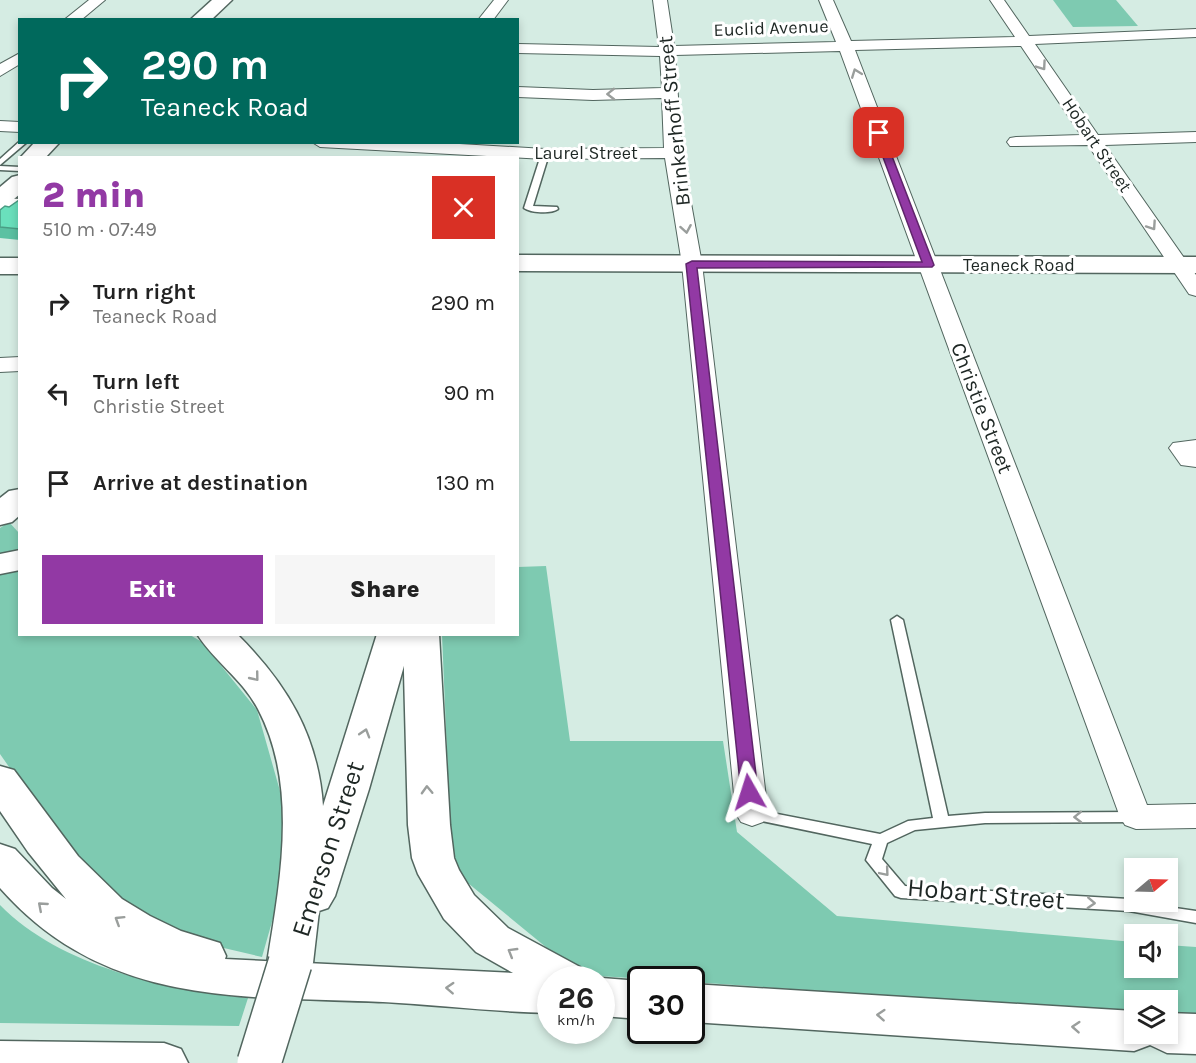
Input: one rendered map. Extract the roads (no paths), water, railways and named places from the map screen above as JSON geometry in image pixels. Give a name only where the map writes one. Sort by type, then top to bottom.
[{"type":"main road","points":[[201,18],[222,0]]},
{"type":"main road","points":[[216,18],[237,0]]},
{"type":"main road","points":[[35,156],[62,144]]},
{"type":"main road","points":[[0,199],[18,167]]},
{"type":"main road","name":"Teaneck Road","points":[[519,263],[1187,266]]},
{"type":"main road","points":[[0,266],[18,266]]},
{"type":"main road","points":[[0,515],[18,500]]},
{"type":"main road","points":[[0,564],[18,560]]},
{"type":"main road","points":[[217,636],[253,673],[280,713],[288,728],[300,765],[304,800],[303,857],[290,963]]},
{"type":"main road","name":"Emerson Street","points":[[259,1063],[349,789],[394,636]]},
{"type":"main road","points":[[421,636],[429,825],[433,858],[439,874],[459,907],[492,940],[539,966]]},
{"type":"main road","points":[[0,780],[51,853],[79,888],[114,917],[138,931],[162,943],[218,960],[356,983]]},
{"type":"main road","points":[[0,860],[27,892],[68,926],[93,940],[149,963],[209,977],[239,980],[356,983],[537,993]]},
{"type":"main road","points":[[705,1004],[1124,1029]]},
{"type":"main road","points":[[1178,1033],[1196,1034]]},
{"type":"main road","points":[[0,1061],[164,1063]]},
{"type":"street","points":[[74,18],[98,0]]},
{"type":"street","points":[[487,18],[501,0]]},
{"type":"street","name":"Brinkerhoff Street","points":[[660,0],[668,51],[673,153],[692,264],[752,814]]},
{"type":"street","name":"Christie Street","points":[[826,0],[929,265],[1136,817]]},
{"type":"street","name":"Hobart Street","points":[[997,0],[1093,139],[1187,266],[1196,290]]},
{"type":"street","name":"Euclid Avenue","points":[[519,49],[668,51],[1025,41],[1060,46],[1120,40],[1194,37]]},
{"type":"street","points":[[0,71],[18,58]]},
{"type":"street","points":[[519,92],[594,95],[670,93]]},
{"type":"street","points":[[0,126],[18,127]]},
{"type":"street","points":[[1016,142],[1196,136]]},
{"type":"street","name":"Laurel Street","points":[[358,144],[545,154],[673,153]]},
{"type":"street","points":[[0,204],[18,205]]},
{"type":"street","points":[[0,365],[18,364]]},
{"type":"street","points":[[1136,817],[1196,816]]},
{"type":"lane","points":[[545,154],[528,208],[554,209]]},
{"type":"lane","points":[[897,620],[942,823]]},
{"type":"lane","points":[[752,814],[881,840],[914,825],[985,818],[1136,817]]},
{"type":"lane","name":"Hobart Street","points":[[881,840],[874,860],[901,892],[1129,905],[1196,917]]}]
